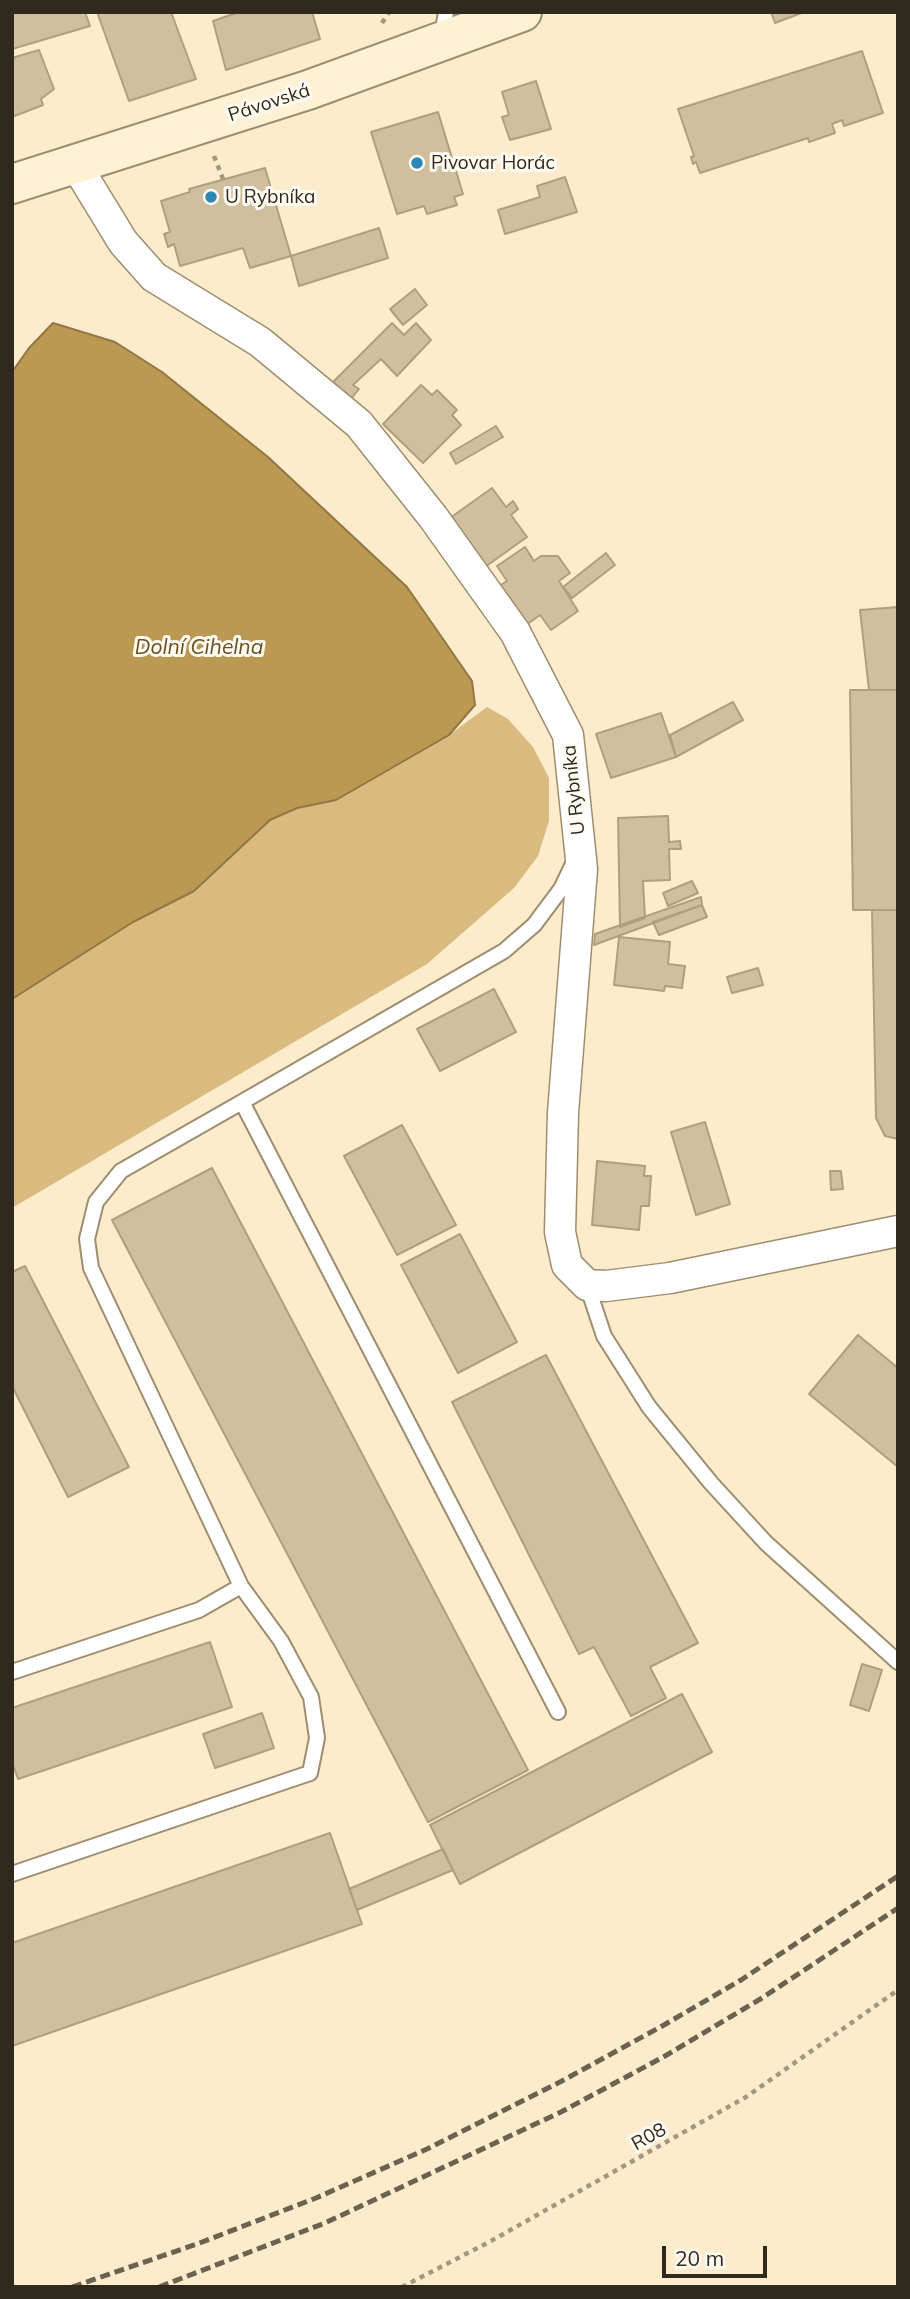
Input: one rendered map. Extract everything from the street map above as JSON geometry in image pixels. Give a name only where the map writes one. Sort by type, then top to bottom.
[{"type":"street","name":"Pávovská","points":[[12,184],[76,165],[443,28],[522,12]]},
{"type":"street","name":"U Rybníka","points":[[76,165],[123,242],[154,277],[260,342],[359,424],[433,517],[515,632],[568,735],[581,849],[563,1113],[560,1232],[568,1265],[587,1284]]},
{"type":"street","points":[[587,1284],[606,1286],[670,1278],[898,1231]]},
{"type":"lane","points":[[12,1874],[310,1773],[317,1738],[311,1697],[281,1642],[241,1586],[91,1268],[87,1239],[96,1202],[121,1171],[503,951],[534,925],[561,889],[581,849]]},
{"type":"lane","points":[[242,1102],[558,1712]]},
{"type":"lane","points":[[587,1284],[604,1336],[649,1407],[711,1483],[766,1543],[898,1662]]},
{"type":"lane","points":[[12,1672],[199,1610],[241,1586]]},
{"type":"path","name":"R08","points":[[402,2287],[491,2241],[746,2097],[898,1990]]},
{"type":"shaded area","points":[[487,707],[508,719],[533,747],[549,778],[549,821],[538,856],[514,888],[427,964],[12,1208],[12,999],[133,922],[194,891],[270,820],[297,808],[336,799],[449,735]]},
{"type":"water","name":"Dolní Cihelna","points":[[53,323],[115,342],[162,372],[268,457],[407,587],[472,681],[475,705],[449,735],[336,800],[297,808],[270,820],[194,891],[133,922],[12,999],[12,372],[29,348]]},
{"type":"building","points":[[12,12],[85,12],[90,26],[12,49]]},
{"type":"building","points":[[97,12],[171,12],[196,79],[129,101]]},
{"type":"building","points":[[239,12],[312,12],[320,39],[226,70],[213,21]]},
{"type":"building","points":[[771,12],[804,12],[775,23]]},
{"type":"building","points":[[39,50],[54,89],[41,99],[43,105],[12,117],[12,58]]},
{"type":"building","points":[[862,51],[883,113],[844,126],[842,120],[832,124],[835,133],[809,142],[808,138],[700,173],[696,162],[693,164],[691,157],[694,156],[678,109]]},
{"type":"building","points":[[536,81],[551,129],[510,140],[502,117],[509,115],[502,92]]},
{"type":"building","name":"Pivovar Horác","points":[[438,112],[463,194],[454,197],[457,205],[427,214],[424,206],[397,214],[371,132]]},
{"type":"building","points":[[265,168],[291,256],[250,268],[243,248],[180,266],[174,244],[168,247],[164,234],[170,232],[161,201],[190,192],[189,189]]},
{"type":"building","points":[[565,177],[577,212],[505,234],[498,210],[540,197],[537,186]]},
{"type":"building","points":[[379,228],[388,258],[299,286],[291,256]]},
{"type":"building","points":[[415,289],[427,305],[403,325],[390,309]]},
{"type":"building","points":[[392,323],[404,335],[416,323],[431,340],[397,376],[381,359],[353,385],[359,389],[351,399],[333,382]]},
{"type":"building","points":[[421,385],[432,395],[437,390],[457,410],[452,415],[461,425],[423,463],[383,424]]},
{"type":"building","points":[[496,426],[503,437],[456,464],[450,453]]},
{"type":"building","points":[[492,488],[506,507],[513,501],[518,509],[511,515],[527,537],[485,567],[450,518]]},
{"type":"building","points":[[525,547],[534,561],[541,556],[558,556],[570,573],[559,581],[578,611],[551,630],[540,615],[526,625],[499,586],[507,581],[497,566]]},
{"type":"building","points":[[606,553],[615,565],[572,598],[563,587]]},
{"type":"building","points":[[898,607],[898,690],[869,690],[860,610]]},
{"type":"building","points":[[850,690],[898,690],[898,910],[853,910]]},
{"type":"building","points":[[733,702],[743,720],[676,757],[670,735]]},
{"type":"building","points":[[661,713],[676,757],[611,778],[596,734]]},
{"type":"building","points":[[668,816],[669,842],[680,841],[681,849],[669,849],[670,880],[643,881],[645,918],[620,927],[618,818]]},
{"type":"building","points":[[692,881],[698,893],[668,906],[663,893]]},
{"type":"building","points":[[701,897],[702,905],[594,945],[595,934]]},
{"type":"building","points":[[702,905],[707,917],[659,935],[653,922]]},
{"type":"building","points":[[872,910],[898,910],[898,1139],[885,1136],[876,1118]]},
{"type":"building","points":[[619,937],[670,942],[668,964],[685,966],[682,988],[665,986],[664,991],[614,985]]},
{"type":"building","points":[[758,968],[763,985],[732,993],[727,977]]},
{"type":"building","points":[[494,989],[516,1032],[440,1071],[417,1029]]},
{"type":"building","points":[[705,1122],[730,1204],[696,1215],[671,1132]]},
{"type":"building","points":[[402,1125],[456,1225],[397,1255],[344,1156]]},
{"type":"building","points":[[597,1161],[645,1166],[644,1176],[651,1176],[649,1206],[641,1206],[639,1230],[592,1225]]},
{"type":"building","points":[[212,1168],[528,1770],[428,1822],[112,1220]]},
{"type":"building","points":[[830,1171],[841,1171],[843,1189],[831,1190]]},
{"type":"building","points":[[460,1234],[517,1342],[458,1373],[401,1265]]},
{"type":"building","points":[[25,1266],[129,1467],[68,1497],[12,1386],[12,1272]]},
{"type":"building","points":[[858,1335],[898,1368],[898,1467],[809,1394]]},
{"type":"building","points":[[546,1355],[698,1643],[650,1667],[666,1698],[631,1716],[594,1647],[579,1654],[452,1402]]},
{"type":"building","points":[[210,1642],[232,1707],[18,1779],[12,1762],[12,1708]]},
{"type":"building","points":[[862,1664],[882,1670],[869,1711],[850,1705]]},
{"type":"building","points":[[682,1694],[712,1752],[460,1884],[430,1825]]},
{"type":"building","points":[[262,1713],[274,1748],[215,1768],[203,1734]]},
{"type":"building","points":[[330,1833],[362,1924],[12,2046],[12,1943]]},
{"type":"building","points":[[443,1849],[453,1870],[357,1910],[349,1889]]},
{"type":"railway","points":[[72,2287],[197,2244],[316,2198],[427,2149],[560,2082],[664,2025],[741,1980],[898,1876]]},
{"type":"railway","points":[[159,2287],[325,2223],[561,2112],[665,2056],[762,1998],[898,1908]]},
{"type":"place","name":"Pivovar Horác","points":[[417,163]]},
{"type":"place","name":"U Rybníka","points":[[211,197]]}]
